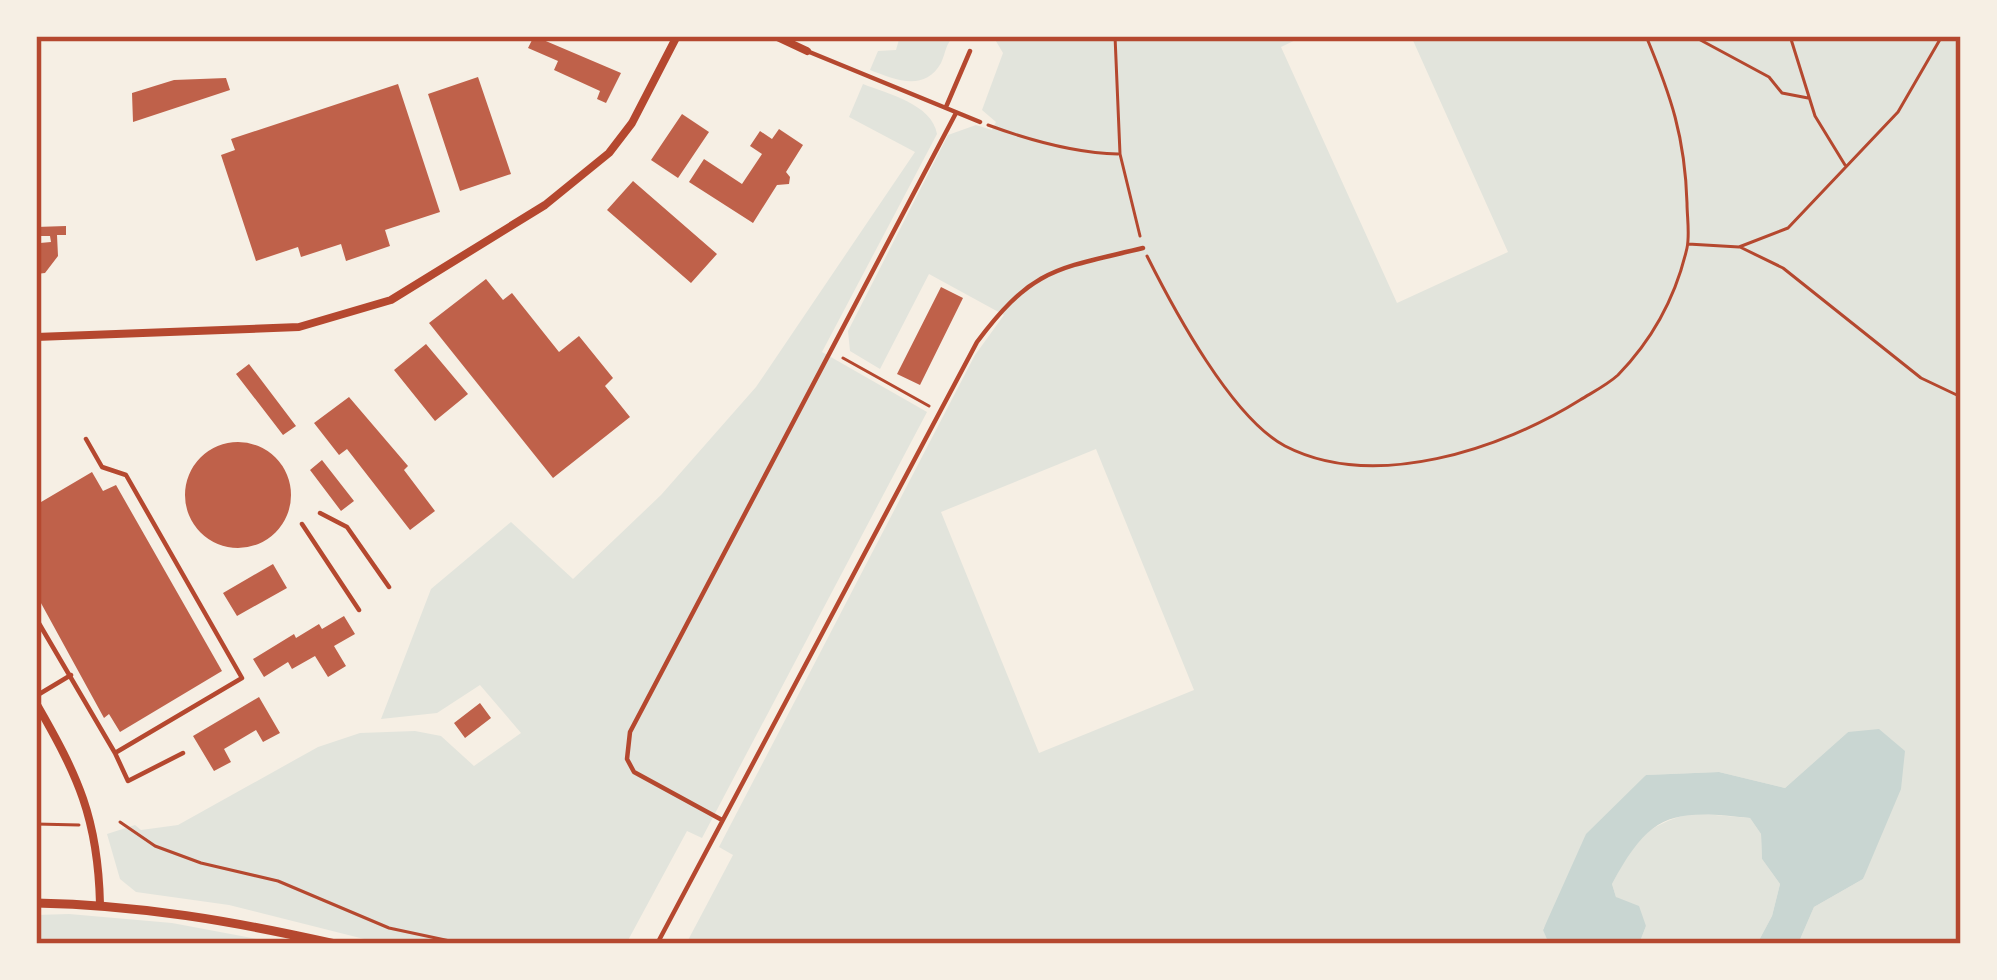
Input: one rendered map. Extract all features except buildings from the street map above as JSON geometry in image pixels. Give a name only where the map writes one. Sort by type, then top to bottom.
[{"type":"street","points":[[36,338],[299,327],[392,300],[545,206],[609,153],[632,123],[677,36]]},
{"type":"street","points":[[775,36],[807,51]]},
{"type":"street","points":[[36,700],[84,792],[93,826],[100,904]]},
{"type":"street","points":[[36,903],[100,904],[211,916],[334,944]]},
{"type":"lane","points":[[807,51],[980,122]]},
{"type":"lane","points":[[946,109],[970,51]]},
{"type":"lane","points":[[722,820],[634,772],[627,759],[630,732],[956,113]]},
{"type":"lane","points":[[657,944],[977,342],[1023,287],[1061,268],[1143,248]]},
{"type":"lane","points":[[86,440],[102,467],[126,475],[242,678],[115,753]]},
{"type":"lane","points":[[320,513],[347,527],[389,586]]},
{"type":"lane","points":[[302,524],[359,610]]},
{"type":"lane","points":[[37,620],[128,782],[183,753]]},
{"type":"lane","points":[[36,700],[71,676]]},
{"type":"path","points":[[1115,36],[1120,154],[1143,248],[1195,344],[1260,428],[1287,446],[1324,459],[1375,464],[1437,460],[1490,446],[1556,415],[1615,379],[1647,342],[1671,299],[1688,244],[1678,118],[1646,36]]},
{"type":"path","points":[[1693,36],[1768,77],[1782,93],[1808,98]]},
{"type":"path","points":[[1790,36],[1814,116],[1846,166]]},
{"type":"path","points":[[1739,247],[1788,228],[1898,112],[1942,36]]},
{"type":"path","points":[[980,122],[1058,146],[1120,154]]},
{"type":"path","points":[[1688,244],[1739,247],[1783,268],[1921,378],[1961,397]]},
{"type":"path","points":[[831,351],[940,412]]},
{"type":"path","points":[[120,822],[155,847],[278,881],[389,928],[464,944]]},
{"type":"path","points":[[36,824],[93,826]]},
{"type":"shaded area","points":[[900,36],[954,36],[941,63],[926,78],[908,81],[870,70],[878,51],[896,50]]},
{"type":"shaded area","points":[[993,36],[1304,36],[1281,47],[1397,303],[1508,252],[1411,36],[1961,36],[1961,944],[1798,944],[1814,907],[1863,879],[1875,842],[1848,732],[1785,788],[1719,772],[1646,775],[1543,929],[1549,944],[686,944],[733,855],[719,847],[975,355],[1004,315],[929,274],[880,369],[850,351],[848,331],[948,135],[976,125],[992,130],[996,122],[982,110],[1003,53]],"holes":[[[1096,449],[1194,690],[1039,753],[941,512]]]},
{"type":"shaded area","points":[[863,84],[918,108],[937,134],[822,352],[927,412],[702,838],[687,831],[626,944],[384,944],[229,905],[136,892],[120,879],[107,834],[135,825],[141,830],[178,825],[318,747],[360,733],[415,731],[441,736],[474,766],[521,733],[480,685],[437,713],[381,719],[431,589],[511,522],[573,579],[661,495],[756,387],[915,152],[849,117]]},
{"type":"shaded area","points":[[1879,729],[1905,751],[1901,789],[1863,879],[1814,907],[1798,944],[1757,944],[1772,916],[1780,884],[1762,859],[1761,834],[1750,818],[1701,814],[1652,829],[1612,884],[1616,897],[1639,906],[1646,926],[1639,944],[1549,944],[1543,930],[1586,834],[1646,775],[1719,772],[1785,788],[1848,732]]},
{"type":"shaded area","points":[[1692,813],[1750,818],[1761,834],[1762,859],[1780,884],[1772,916],[1757,944],[1639,944],[1646,926],[1616,897],[1612,884],[1643,837],[1662,823]]},
{"type":"shaded area","points":[[36,915],[172,923],[284,944],[36,944]]}]
